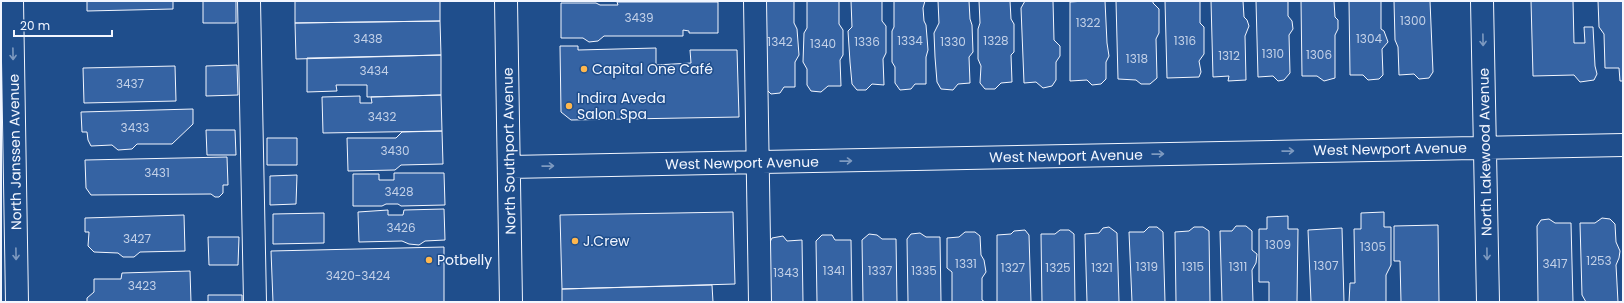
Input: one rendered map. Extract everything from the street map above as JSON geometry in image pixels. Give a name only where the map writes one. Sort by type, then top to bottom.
[{"type":"street","name":"North Janssen Avenue","points":[[12,1],[17,302]]},
{"type":"street","points":[[249,1],[255,302]]},
{"type":"street","name":"North Southport Avenue","points":[[506,1],[512,302]]},
{"type":"street","points":[[754,1],[760,302]]},
{"type":"street","name":"North Lakewood Avenue","points":[[1482,1],[1488,302]]},
{"type":"street","name":"West Newport Avenue","points":[[509,167],[1623,144]]},
{"type":"building","points":[[87,1],[173,1],[173,9],[87,11]]},
{"type":"building","points":[[203,1],[236,1],[236,23],[203,23]]},
{"type":"building","points":[[295,1],[440,1],[440,21],[295,23]]},
{"type":"building","points":[[763,1],[794,1],[794,23],[797,29],[799,55],[795,62],[795,87],[784,87],[780,93],[771,94],[763,86]]},
{"type":"building","points":[[807,1],[839,1],[839,24],[843,30],[843,55],[840,60],[841,86],[828,86],[821,92],[811,91],[807,85],[807,69],[803,62],[804,33],[807,28]]},
{"type":"building","points":[[851,1],[882,1],[882,21],[886,26],[886,53],[883,59],[884,85],[872,84],[866,90],[857,90],[852,84],[848,31],[852,27]]},
{"type":"building","points":[[894,1],[925,1],[923,8],[928,50],[926,57],[926,84],[915,84],[911,89],[900,90],[895,83],[895,67],[892,62]]},
{"type":"building","points":[[938,1],[969,1],[973,52],[969,57],[970,83],[958,84],[953,90],[941,89],[937,82],[934,33],[939,23]]},
{"type":"building","points":[[979,1],[1010,1],[1011,19],[1014,24],[1014,52],[1011,55],[1012,82],[1001,83],[995,89],[985,89],[980,83],[981,66],[978,59],[978,29],[980,23]]},
{"type":"building","points":[[1025,1],[1053,1],[1054,40],[1060,46],[1060,56],[1056,62],[1056,80],[1052,86],[1043,88],[1036,82],[1024,83],[1021,8]]},
{"type":"building","points":[[1105,1],[1109,56],[1106,62],[1106,79],[1101,84],[1092,85],[1087,80],[1070,81],[1070,2]]},
{"type":"building","points":[[1116,1],[1153,1],[1159,9],[1159,33],[1156,39],[1157,78],[1150,84],[1141,84],[1136,80],[1118,79]]},
{"type":"building","points":[[1165,1],[1200,1],[1200,23],[1204,27],[1204,54],[1199,61],[1201,72],[1199,77],[1167,78]]},
{"type":"building","points":[[1211,1],[1243,1],[1244,17],[1249,26],[1245,36],[1246,80],[1228,81],[1229,76],[1213,77]]},
{"type":"building","points":[[1256,1],[1288,1],[1288,16],[1292,21],[1293,29],[1289,35],[1290,73],[1284,80],[1278,81],[1273,76],[1258,77]]},
{"type":"building","points":[[1301,1],[1334,1],[1335,17],[1338,20],[1338,29],[1335,35],[1335,78],[1324,81],[1317,76],[1302,76]]},
{"type":"building","points":[[1349,1],[1381,1],[1381,29],[1384,31],[1388,42],[1382,49],[1383,75],[1379,79],[1368,80],[1363,75],[1350,75]]},
{"type":"building","points":[[1394,1],[1430,1],[1433,72],[1429,78],[1419,79],[1414,74],[1399,75],[1398,47],[1395,40]]},
{"type":"building","points":[[1531,1],[1573,1],[1574,43],[1585,43],[1584,27],[1593,27],[1595,66],[1597,74],[1594,80],[1580,82],[1574,75],[1533,76]]},
{"type":"building","points":[[1598,1],[1623,1],[1623,81],[1620,81],[1619,68],[1605,68],[1604,34],[1599,27]]},
{"type":"building","points":[[617,2],[718,2],[718,33],[689,33],[689,31],[683,30],[683,36],[604,36],[598,41],[589,42],[583,38],[561,38],[561,3],[596,3],[600,5],[618,5]]},
{"type":"building","points":[[440,21],[441,55],[296,59],[295,23]]},
{"type":"building","points":[[560,46],[578,46],[578,50],[656,48],[656,65],[691,63],[690,50],[737,50],[739,117],[571,120],[561,112]]},
{"type":"building","points":[[441,55],[441,95],[367,97],[367,85],[336,85],[337,91],[307,92],[307,58]]},
{"type":"building","points":[[237,65],[238,95],[206,96],[206,66]]},
{"type":"building","points":[[175,66],[176,101],[84,103],[83,68]]},
{"type":"building","points":[[441,95],[442,131],[323,133],[322,97],[360,96],[360,103],[372,103],[371,97]]},
{"type":"building","points":[[193,109],[193,124],[172,144],[137,144],[132,149],[118,150],[112,145],[91,146],[88,140],[87,132],[82,132],[81,112]]},
{"type":"building","points":[[206,130],[235,130],[236,155],[207,155]]},
{"type":"building","points":[[442,131],[443,164],[401,165],[395,170],[348,171],[347,138],[396,138],[402,132]]},
{"type":"building","points":[[267,138],[297,138],[297,165],[267,165]]},
{"type":"building","points":[[227,157],[228,185],[223,185],[223,193],[219,197],[215,197],[211,194],[91,195],[86,188],[85,160]]},
{"type":"building","points":[[394,173],[444,173],[445,205],[401,206],[398,204],[386,204],[382,206],[353,206],[353,174],[379,174],[379,180],[394,180]]},
{"type":"building","points":[[297,175],[296,204],[270,205],[270,176]]},
{"type":"building","points":[[444,209],[445,240],[425,241],[419,245],[409,244],[402,241],[359,242],[358,212],[388,210],[388,215],[403,215],[404,210]]},
{"type":"building","points":[[733,212],[735,284],[562,289],[560,215]]},
{"type":"building","points":[[1384,212],[1384,227],[1391,227],[1391,265],[1386,275],[1386,302],[1349,302],[1350,283],[1355,283],[1354,229],[1361,229],[1361,213]]},
{"type":"building","points":[[324,213],[324,243],[273,244],[273,214]]},
{"type":"building","points":[[184,215],[185,251],[140,252],[134,257],[123,257],[118,253],[94,252],[88,246],[89,232],[85,232],[85,218]]},
{"type":"building","points":[[1288,216],[1288,229],[1298,229],[1297,302],[1269,302],[1269,282],[1259,282],[1259,229],[1267,229],[1267,217]]},
{"type":"building","points":[[1602,218],[1610,219],[1615,224],[1616,242],[1620,251],[1616,265],[1618,302],[1586,302],[1582,295],[1580,223],[1595,223]]},
{"type":"building","points":[[1549,219],[1555,223],[1571,223],[1573,302],[1538,302],[1537,226],[1541,220]]},
{"type":"building","points":[[1438,225],[1439,302],[1401,302],[1400,261],[1394,261],[1394,226]]},
{"type":"building","points":[[1236,226],[1246,226],[1252,231],[1252,250],[1257,254],[1256,263],[1252,270],[1253,302],[1222,302],[1220,231],[1232,231]]},
{"type":"building","points":[[1109,227],[1117,233],[1119,302],[1087,302],[1085,234],[1099,233],[1103,228]]},
{"type":"building","points":[[1149,227],[1157,227],[1163,232],[1165,302],[1132,302],[1129,232],[1144,232]]},
{"type":"building","points":[[1194,227],[1203,227],[1209,231],[1210,302],[1176,302],[1175,232],[1189,231]]},
{"type":"building","points":[[1342,228],[1344,302],[1311,302],[1308,230]]},
{"type":"building","points":[[1025,230],[1029,235],[1031,302],[997,302],[997,235],[1011,234],[1014,231]]},
{"type":"building","points":[[1060,230],[1069,230],[1074,234],[1075,302],[1042,302],[1041,234],[1055,234]]},
{"type":"building","points":[[965,232],[975,232],[980,236],[981,255],[984,260],[986,272],[982,278],[982,300],[985,302],[952,302],[952,272],[947,268],[947,238],[959,237]]},
{"type":"building","points":[[920,233],[926,237],[940,237],[941,302],[908,302],[907,239],[911,234]]},
{"type":"building","points":[[869,234],[877,235],[882,239],[896,239],[897,302],[863,302],[862,240]]},
{"type":"building","points":[[822,235],[832,235],[835,240],[851,240],[852,302],[817,302],[816,241]]},
{"type":"building","points":[[783,236],[787,241],[802,240],[803,302],[770,302],[769,244],[772,238]]},
{"type":"building","points":[[208,237],[239,237],[238,265],[209,265]]},
{"type":"building","points":[[444,247],[444,302],[273,302],[271,251]]},
{"type":"building","points":[[190,271],[191,302],[87,302],[87,298],[94,292],[94,279],[121,279],[122,273]]},
{"type":"building","points":[[712,285],[713,302],[562,302],[562,289]]},
{"type":"building","points":[[208,295],[242,295],[242,302],[208,302]]},
{"type":"place","name":"Capital One Café","points":[[584,69]]},
{"type":"place","name":"Indira Aveda Salon Spa","points":[[569,106]]},
{"type":"place","name":"J.Crew","points":[[575,241]]},
{"type":"place","name":"Potbelly","points":[[429,260]]}]
